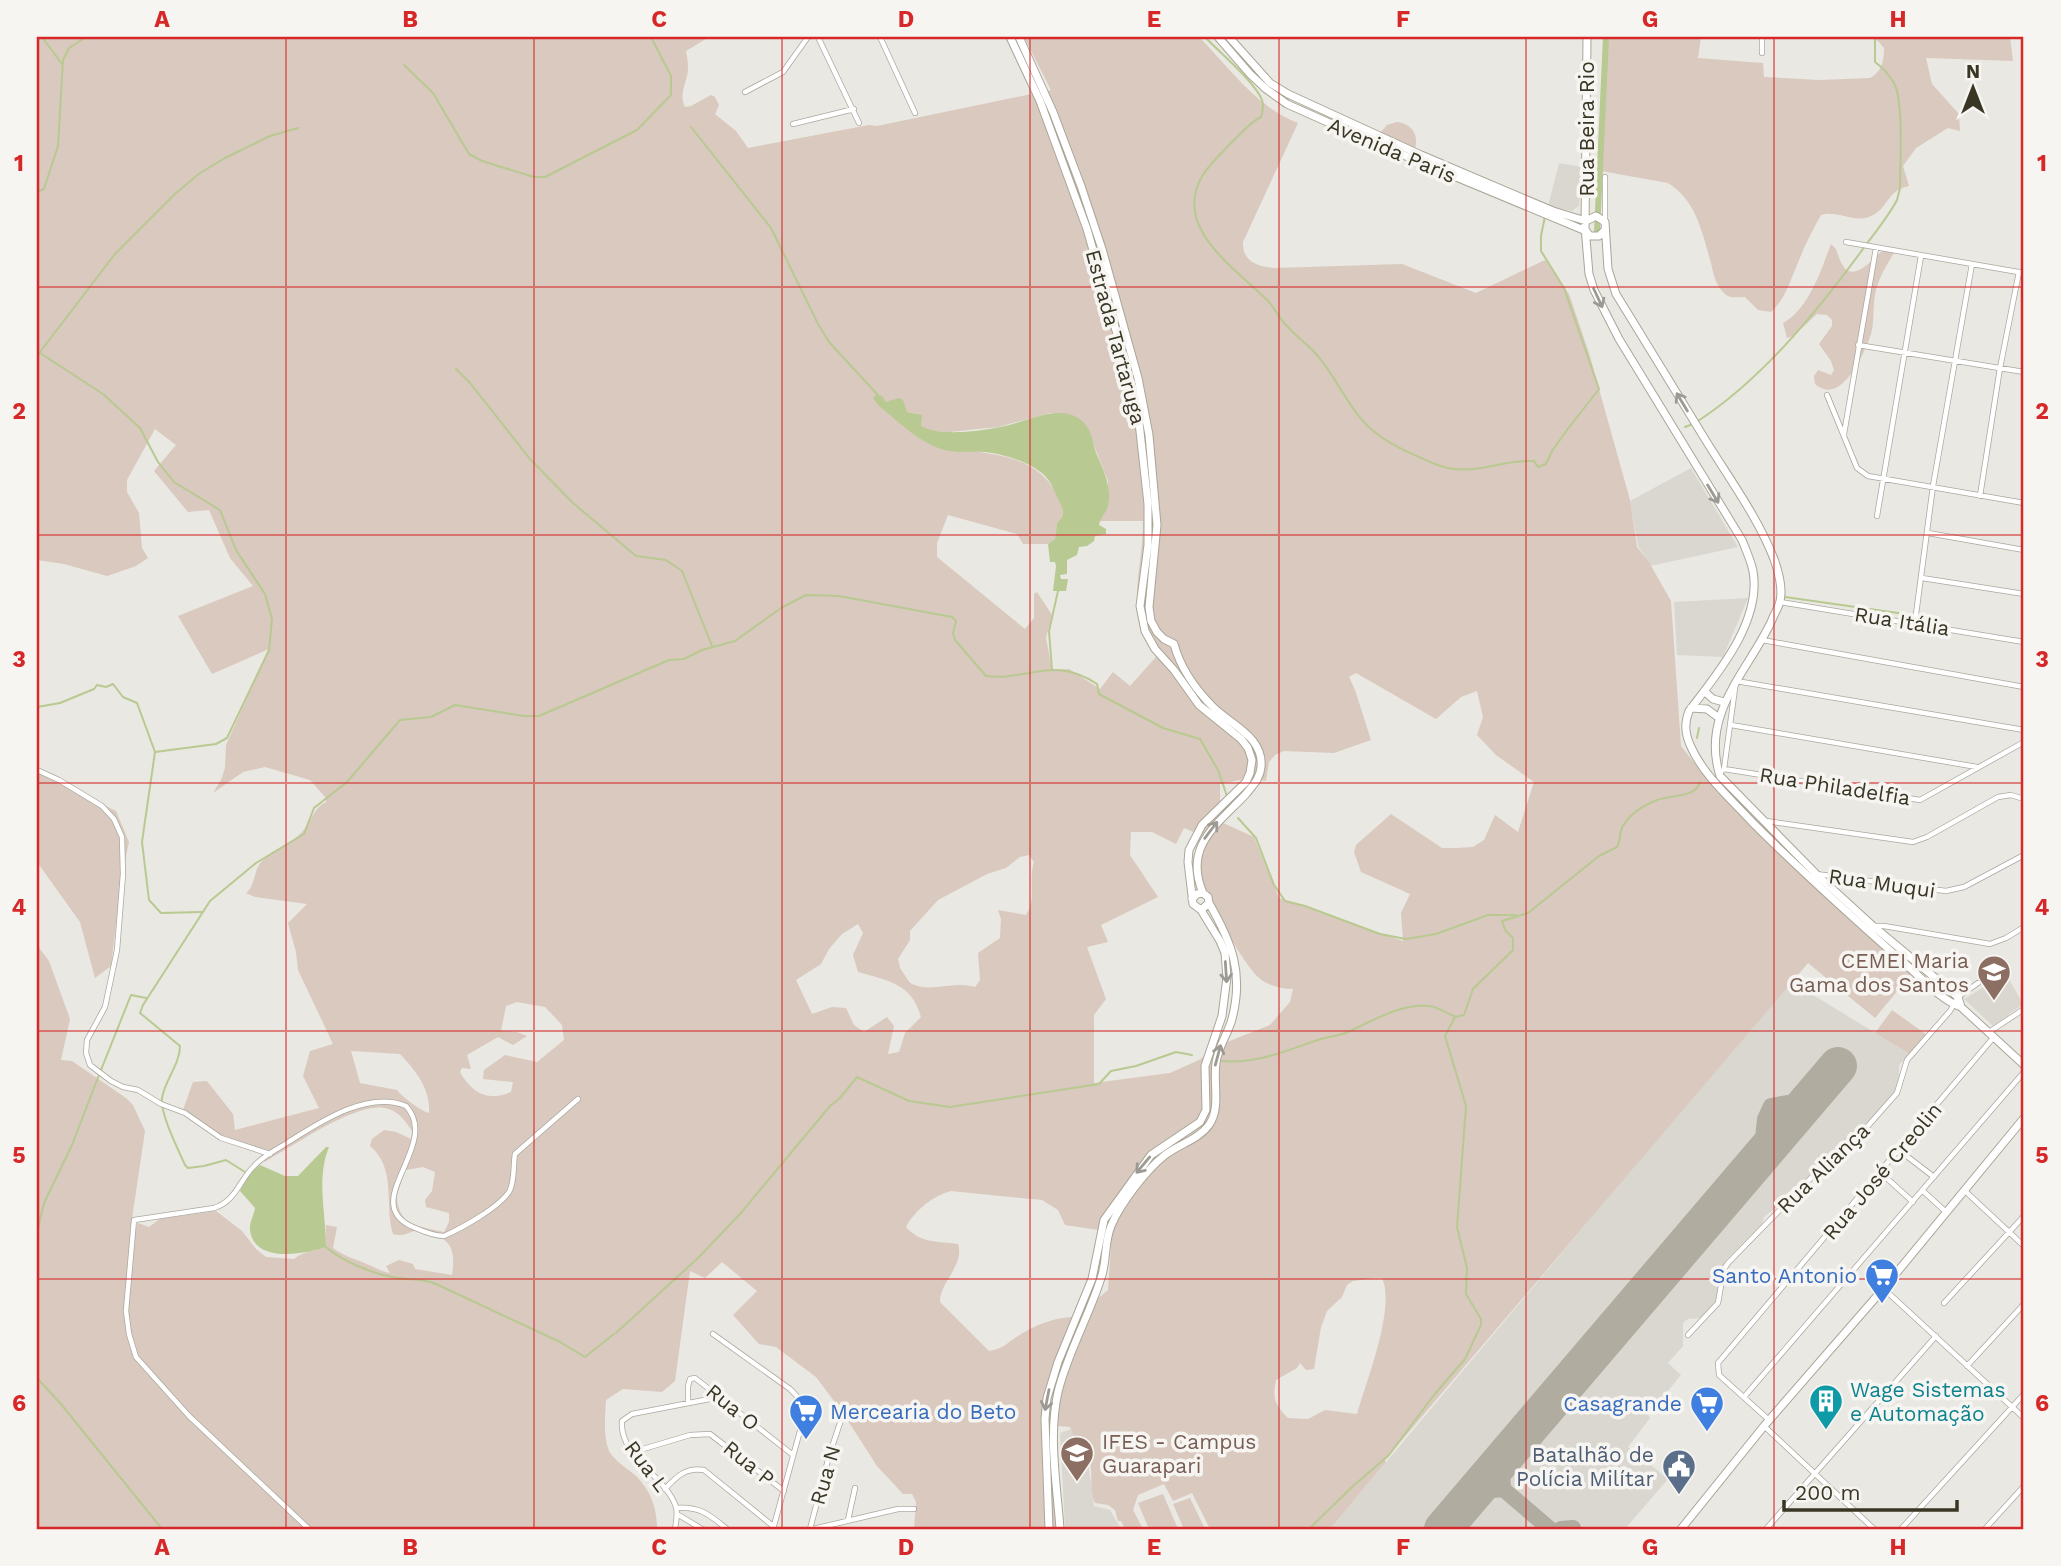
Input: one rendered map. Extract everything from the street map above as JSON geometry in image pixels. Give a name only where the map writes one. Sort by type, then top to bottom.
[{"type":"street","points":[[745,92],[780,75],[808,37]]},
{"type":"street","points":[[818,37],[859,123]]},
{"type":"street","points":[[880,37],[915,113]]},
{"type":"street","name":"Estrada Tartaruga","points":[[1010,37],[1040,101],[1087,229],[1137,404],[1148,526],[1140,606],[1145,631],[1155,649]]},
{"type":"street","name":"Estrada Tartaruga","points":[[1019,37],[1053,112],[1081,186],[1102,248],[1138,378],[1149,435],[1157,525],[1149,607],[1152,621],[1164,639]]},
{"type":"street","name":"Avenida Paris","points":[[1218,37],[1250,74],[1287,104],[1586,231]]},
{"type":"street","name":"Avenida Paris","points":[[1228,37],[1270,83],[1288,94],[1409,150],[1553,211],[1586,222]]},
{"type":"street","name":"Rua Beira Rio","points":[[1586,222],[1587,37]]},
{"type":"street","points":[[1762,37],[1762,54]]},
{"type":"street","points":[[793,124],[853,108]]},
{"type":"street","points":[[1605,177],[1608,269],[1616,294],[1751,513],[1774,560],[1780,597],[1762,640],[1724,702],[1719,718],[1716,764],[1762,820],[1816,874],[2024,1065]]},
{"type":"street","points":[[1605,226],[1596,216],[1590,217],[1586,222],[1589,274],[1594,290],[1619,339],[1742,540],[1753,571],[1752,601],[1740,640],[1691,708],[1685,727],[1690,746],[1720,789],[1779,849],[1866,930],[1957,1003]]},
{"type":"street","points":[[1586,231],[1590,236],[1596,237],[1605,226]]},
{"type":"street","points":[[1846,242],[2021,272],[2000,368],[1980,496]]},
{"type":"street","points":[[1844,436],[1876,248]]},
{"type":"street","points":[[1877,516],[1921,256]]},
{"type":"street","points":[[1914,622],[1972,264]]},
{"type":"street","points":[[1858,345],[2024,372]]},
{"type":"street","points":[[1827,395],[1857,468],[1868,476],[2024,503]]},
{"type":"street","points":[[1928,533],[2024,550]]},
{"type":"street","points":[[1922,578],[2024,594]]},
{"type":"street","name":"Rua Itália","points":[[1780,597],[2024,642]]},
{"type":"street","points":[[1049,1529],[1045,1419],[1047,1398],[1092,1279],[1104,1220],[1151,1155],[1200,1122],[1206,1110],[1205,1066],[1222,1016],[1227,977],[1225,953],[1201,910],[1194,906],[1188,862],[1192,842],[1210,815],[1246,782],[1252,760],[1241,739],[1206,712],[1155,649],[1158,642],[1164,639],[1172,642],[1182,667],[1213,707],[1249,735],[1261,761],[1257,782],[1210,829],[1200,848],[1197,866],[1203,893],[1208,897],[1230,944],[1237,978],[1231,1021],[1216,1059],[1214,1116],[1197,1136],[1165,1155],[1155,1165],[1130,1195],[1111,1226],[1103,1274],[1064,1373],[1056,1405],[1055,1448],[1060,1529]]},
{"type":"street","points":[[1762,640],[2024,687]]},
{"type":"street","points":[[1163,658],[1171,656],[1176,650]]},
{"type":"street","points":[[1722,772],[1736,681]]},
{"type":"street","points":[[1736,681],[2024,730]]},
{"type":"street","points":[[1704,691],[1713,699],[1724,702]]},
{"type":"street","points":[[1691,708],[1707,709],[1719,718]]},
{"type":"street","points":[[1731,725],[1978,767]]},
{"type":"street","name":"Rua Philadelfia","points":[[1722,772],[1920,800],[2024,742]]},
{"type":"street","points":[[37,770],[102,806],[114,819],[122,837],[123,874],[117,950],[108,996],[87,1041],[86,1053],[90,1065],[111,1082],[138,1090],[161,1104],[186,1113],[221,1138],[270,1154]]},
{"type":"street","points":[[1762,820],[1913,842],[1927,837],[1998,797],[2011,795],[2024,799]]},
{"type":"street","name":"Rua Muqui","points":[[1816,874],[1946,891],[1964,887],[2024,855]]},
{"type":"street","points":[[1192,899],[1203,893]]},
{"type":"street","points":[[1201,910],[1209,903]]},
{"type":"street","points":[[1873,926],[1990,944],[2024,927]]},
{"type":"street","name":"Rua Aliança","points":[[1688,1335],[1718,1303],[1722,1276],[1728,1263],[1854,1134],[1867,1127],[1899,1089],[1903,1065],[1978,983]]},
{"type":"street","name":"Rua José Creolin","points":[[1874,1529],[1815,1474],[1744,1397],[1719,1375],[1718,1363],[1900,1151],[1991,1036],[2024,1009]]},
{"type":"street","points":[[1744,1397],[2024,1072]]},
{"type":"street","points":[[309,1529],[224,1450],[136,1357],[127,1326],[134,1220],[214,1208],[224,1204],[234,1195],[250,1169],[270,1154],[343,1110],[388,1102],[406,1106],[415,1122],[412,1151],[395,1188],[395,1208],[405,1224],[444,1236],[485,1213],[507,1194],[512,1184],[515,1154],[578,1099]]},
{"type":"street","points":[[1682,1529],[1766,1423],[1884,1288],[2024,1118]]},
{"type":"street","points":[[1900,1151],[1934,1177]]},
{"type":"street","points":[[1881,1173],[1913,1202]]},
{"type":"street","points":[[1964,1190],[2024,1246]]},
{"type":"street","points":[[1923,1191],[1946,1212]]},
{"type":"street","points":[[1944,1303],[2024,1216]]},
{"type":"street","points":[[1884,1288],[2024,1418]]},
{"type":"street","points":[[1968,1366],[2024,1304]]},
{"type":"street","points":[[665,1489],[678,1475],[686,1471],[704,1470],[773,1527],[804,1415],[799,1398],[713,1334]]},
{"type":"street","points":[[1766,1529],[1936,1336]]},
{"type":"street","name":"Rua O","points":[[688,1402],[688,1386],[692,1378],[699,1380],[793,1455]]},
{"type":"street","points":[[1901,1529],[2024,1394]]},
{"type":"street","name":"Rua L","points":[[676,1529],[677,1511],[665,1489],[633,1452],[622,1432],[623,1419],[632,1414],[720,1397]]},
{"type":"street","name":"Rua N","points":[[811,1529],[829,1457],[842,1420]]},
{"type":"street","name":"Rua P","points":[[633,1452],[679,1438],[710,1434],[784,1491]]},
{"type":"street","points":[[1985,1529],[2024,1486]]},
{"type":"street","points":[[848,1520],[855,1488]]},
{"type":"street","points":[[677,1511],[698,1508],[727,1529]]},
{"type":"street","points":[[811,1529],[898,1509],[914,1509]]},
{"type":"street","points":[[677,1511],[702,1529]]},
{"type":"shaded area","points":[[37,37],[709,37],[686,51],[688,68],[683,102],[685,107],[711,95],[715,97],[719,105],[715,114],[736,131],[748,148],[869,125],[877,126],[1051,90],[1024,37],[1199,37],[1256,97],[1298,123],[1243,242],[1245,254],[1252,262],[1275,268],[1402,264],[1476,293],[1545,260],[1569,294],[1589,353],[1630,500],[1637,547],[1671,601],[1681,746],[1718,793],[1846,914],[1845,916],[1913,972],[1875,1018],[1808,963],[1385,1460],[1330,1529],[1210,1529],[1192,1493],[1173,1501],[1164,1484],[1138,1495],[1133,1510],[1143,1529],[1125,1529],[1121,1521],[1118,1521],[1115,1510],[1108,1505],[1095,1503],[1087,1452],[1080,1450],[1070,1427],[1058,1426],[1055,1456],[1059,1529],[914,1529],[916,1502],[912,1494],[903,1494],[877,1466],[816,1377],[776,1347],[759,1344],[733,1315],[757,1291],[722,1262],[705,1278],[690,1271],[675,1381],[662,1392],[623,1389],[606,1400],[605,1432],[609,1451],[647,1490],[655,1508],[657,1529],[37,1529],[37,945],[49,961],[70,1019],[61,1060],[72,1061],[126,1098],[133,1105],[145,1131],[130,1232],[135,1232],[138,1223],[149,1227],[160,1219],[216,1211],[242,1231],[266,1257],[294,1259],[326,1247],[326,1225],[337,1227],[333,1248],[384,1272],[390,1273],[386,1266],[399,1260],[413,1264],[415,1269],[452,1275],[453,1255],[445,1240],[432,1234],[415,1231],[402,1235],[393,1234],[387,1176],[384,1165],[370,1146],[372,1139],[384,1130],[411,1139],[412,1131],[393,1111],[376,1108],[344,1117],[264,1162],[261,1153],[219,1137],[183,1110],[193,1082],[207,1081],[233,1114],[235,1130],[319,1108],[303,1076],[310,1051],[333,1044],[298,970],[288,923],[307,904],[255,897],[246,893],[260,864],[302,832],[326,802],[326,798],[310,780],[265,767],[243,772],[213,793],[225,768],[226,745],[269,649],[212,674],[178,616],[253,586],[230,558],[209,510],[188,512],[154,471],[176,445],[155,429],[127,480],[127,492],[139,513],[142,548],[148,558],[136,566],[107,576],[64,564],[37,560]],"holes":[[[877,394],[886,402],[893,401],[904,406],[907,412],[917,414],[921,426],[928,431],[949,432],[998,427],[1050,413],[1071,415],[1086,425],[1108,481],[1108,506],[1099,521],[1143,521],[1137,608],[1146,640],[1156,657],[1130,686],[1113,672],[1100,689],[1069,669],[1052,670],[1046,638],[1052,615],[1037,592],[1034,594],[1034,618],[1025,629],[937,557],[937,543],[948,515],[1017,534],[1023,544],[1048,544],[1055,539],[1062,512],[1059,499],[1048,481],[1035,469],[1019,461],[927,442],[907,428]],[[1356,673],[1436,719],[1461,697],[1477,691],[1483,717],[1477,735],[1496,755],[1534,782],[1518,832],[1495,815],[1484,840],[1473,847],[1442,848],[1391,814],[1356,845],[1354,852],[1361,872],[1410,894],[1401,913],[1403,941],[1279,898],[1254,837],[1223,823],[1229,814],[1220,800],[1220,784],[1250,778],[1266,781],[1269,762],[1284,751],[1334,753],[1371,740],[1349,677]],[[1184,828],[1208,838],[1202,851],[1199,869],[1209,897],[1225,928],[1258,977],[1266,983],[1293,989],[1290,1002],[1270,1025],[1222,1044],[1199,1060],[1170,1073],[1094,1083],[1094,1015],[1106,999],[1087,947],[1108,942],[1101,925],[1158,897],[1130,855],[1131,832],[1152,832],[1176,844]],[[1029,855],[1034,862],[1031,903],[1026,915],[998,910],[1001,919],[1000,938],[978,953],[980,980],[975,987],[926,987],[910,983],[900,968],[898,959],[910,940],[910,931],[938,900],[987,874],[1006,868],[1020,857]],[[858,924],[863,933],[853,955],[858,972],[889,981],[905,990],[912,997],[921,1017],[905,1033],[899,1052],[888,1054],[894,1026],[887,1017],[864,1032],[854,1025],[846,1008],[832,1007],[812,1014],[796,980],[821,964],[842,934]],[[517,1002],[545,1007],[562,1025],[564,1040],[537,1062],[505,1055],[484,1070],[483,1079],[513,1082],[511,1092],[487,1096],[475,1090],[460,1072],[462,1068],[471,1069],[467,1055],[498,1037],[513,1045],[527,1036],[501,1031],[506,1006]],[[351,1051],[400,1054],[425,1088],[429,1113],[421,1110],[397,1090],[360,1083]],[[423,1167],[435,1172],[432,1191],[425,1200],[426,1207],[449,1213],[449,1222],[444,1232],[413,1224],[402,1215],[396,1191],[401,1171]],[[951,1191],[1042,1200],[1058,1210],[1065,1225],[1112,1232],[1108,1290],[1096,1300],[1088,1318],[1070,1317],[1043,1323],[989,1351],[940,1302],[943,1288],[958,1259],[958,1244],[924,1239],[906,1227],[919,1209]],[[1382,1278],[1385,1291],[1383,1325],[1357,1414],[1325,1410],[1308,1419],[1288,1418],[1276,1401],[1276,1380],[1297,1368],[1300,1363],[1306,1370],[1314,1369],[1321,1327],[1327,1311],[1342,1297],[1347,1285],[1353,1281]]]},
{"type":"shaded area","points":[[1608,37],[1701,37],[1698,58],[1763,63],[1764,77],[1819,80],[1870,78],[1882,65],[1884,48],[1869,37],[2010,37],[2013,61],[1926,58],[1932,84],[1959,114],[1960,131],[1948,128],[1916,148],[1903,166],[1909,186],[1893,194],[1875,214],[1861,218],[1821,215],[1784,296],[1771,312],[1758,310],[1745,297],[1728,296],[1721,290],[1715,279],[1697,218],[1678,190],[1668,183],[1601,171]]},
{"type":"shaded area","points":[[1397,122],[1407,125],[1415,134],[1415,149],[1380,133],[1387,125]]},
{"type":"shaded area","points":[[1559,163],[1582,167],[1579,206],[1572,211],[1548,206]]},
{"type":"shaded area","points":[[1831,244],[1842,264],[1853,272],[1866,266],[1888,246],[1895,251],[1877,285],[1871,334],[1857,365],[1842,384],[1834,389],[1825,389],[1815,384],[1814,376],[1818,370],[1831,375],[1834,370],[1819,344],[1832,326],[1832,320],[1827,315],[1817,314],[1793,336],[1787,338],[1783,323],[1792,317],[1807,299]]},
{"type":"shaded area","points":[[877,394],[886,402],[899,398],[903,400],[907,412],[922,415],[921,426],[941,432],[995,428],[1042,415],[1061,413],[1078,418],[1086,425],[1108,486],[1108,506],[1099,525],[1106,529],[1106,534],[1095,536],[1094,541],[1079,547],[1077,555],[1067,560],[1067,574],[1060,575],[1061,579],[1068,579],[1066,591],[1053,591],[1056,566],[1055,562],[1050,562],[1048,544],[1055,539],[1057,523],[1063,511],[1045,476],[1025,463],[1008,457],[985,452],[948,451],[928,444],[879,406],[873,398]]},
{"type":"shaded area","points":[[1691,468],[1738,547],[1650,566],[1638,546],[1630,501]]},
{"type":"shaded area","points":[[1748,598],[1723,657],[1677,655],[1674,602]]},
{"type":"shaded area","points":[[37,773],[116,811],[129,842],[122,875],[111,966],[95,978],[80,922],[37,862]]},
{"type":"shaded area","name":"CEMEI Maria Gama dos Santos","points":[[2006,974],[2023,1004],[1993,1026],[1964,999]]},
{"type":"shaded area","points":[[1790,981],[1910,1054],[1899,1065],[1899,1087],[1867,1124],[1851,1133],[1787,1199],[1764,1217],[1762,1224],[1726,1260],[1720,1270],[1717,1300],[1704,1318],[1688,1319],[1683,1323],[1683,1346],[1668,1363],[1681,1375],[1648,1415],[1650,1418],[1628,1447],[1668,1479],[1625,1529],[1330,1529]]},
{"type":"shaded area","points":[[1892,1010],[1927,1035],[1910,1054],[1875,1033]]},
{"type":"shaded area","points":[[329,1147],[322,1184],[326,1247],[294,1254],[271,1252],[261,1248],[254,1241],[250,1230],[255,1208],[240,1191],[248,1175],[260,1165],[285,1176],[298,1176]]},
{"type":"shaded area","name":"IFES - Campus Guarapari","points":[[1071,1429],[1081,1440],[1089,1468],[1094,1506],[1110,1510],[1121,1529],[1065,1529],[1060,1433]]},
{"type":"shaded area","points":[[1163,1494],[1178,1529],[1149,1529],[1138,1503]]},
{"type":"shaded area","points":[[1190,1498],[1205,1529],[1184,1529],[1173,1504]]},
{"type":"waterway","points":[[42,37],[62,64]]},
{"type":"waterway","points":[[37,192],[44,189],[58,146],[63,60],[69,48],[86,37]]},
{"type":"waterway","points":[[404,65],[433,93],[469,154],[482,161],[534,177],[545,177],[637,130],[671,95],[671,76],[651,37]]},
{"type":"waterway","points":[[1205,37],[1252,85],[1263,106],[1261,117],[1218,156],[1200,181],[1194,201],[1199,225],[1214,249],[1268,301],[1284,323],[1317,355],[1362,420],[1377,434],[1401,449],[1435,464],[1461,470],[1521,461],[1534,461],[1538,467],[1546,464],[1552,451],[1599,389],[1564,288],[1541,251],[1545,216]]},
{"type":"waterway","points":[[1597,232],[1606,37]]},
{"type":"waterway","points":[[1698,421],[1744,386],[1806,322],[1843,276],[1897,200],[1900,188],[1899,104],[1894,83],[1875,62],[1875,37]]},
{"type":"waterway","points":[[691,127],[771,228],[829,342],[877,394]]},
{"type":"waterway","points":[[40,352],[115,254],[176,193],[200,173],[225,158],[270,136],[298,128]]},
{"type":"waterway","points":[[37,351],[103,394],[140,428],[158,462],[174,482],[220,510],[236,550],[265,594],[272,619],[269,650],[227,738],[216,744],[155,752]]},
{"type":"waterway","points":[[456,369],[530,459],[573,503],[636,556],[666,560],[682,571],[712,646]]},
{"type":"waterway","points":[[1685,427],[1693,424]]},
{"type":"waterway","points":[[1052,670],[1049,631],[1058,591]]},
{"type":"waterway","points":[[245,1172],[226,1160],[188,1168],[185,1165],[170,1132],[162,1105],[164,1091],[178,1059],[180,1046],[140,1013],[210,901],[256,863],[304,834],[314,808],[347,782],[400,720],[431,717],[455,705],[539,716],[669,660],[684,659],[702,650],[735,641],[781,608],[806,595],[839,596],[952,617],[956,621],[953,633],[955,640],[986,676],[1001,677],[1054,670],[1082,676],[1097,684],[1099,694],[1163,728],[1200,739],[1218,770],[1227,796]]},
{"type":"waterway","points":[[1785,597],[1912,615]]},
{"type":"waterway","points":[[37,707],[60,703],[94,689],[97,685],[106,687],[113,684],[123,697],[137,703],[155,752],[142,842],[149,900],[161,913],[201,912]]},
{"type":"waterway","points":[[1697,738],[1699,728]]},
{"type":"waterway","points":[[1309,1529],[1389,1455],[1465,1359],[1481,1325],[1481,1319],[1466,1294],[1467,1268],[1457,1227],[1466,1106],[1445,1036],[1455,1017],[1464,1015],[1473,989],[1513,950],[1513,938],[1505,930],[1502,921],[1528,913],[1599,856],[1617,847],[1623,826],[1638,810],[1657,800],[1693,791],[1700,782]]},
{"type":"waterway","points":[[1238,818],[1256,838],[1274,885],[1285,901],[1380,934],[1406,939],[1436,934],[1488,915],[1516,915]]},
{"type":"waterway","points":[[101,1070],[131,995],[146,998]]},
{"type":"waterway","points":[[1222,1061],[1273,1055],[1345,1033],[1408,1007],[1432,1007],[1454,1016]]},
{"type":"waterway","points":[[616,1333],[699,1257],[740,1214],[857,1077],[909,1101],[950,1107],[1099,1084],[1111,1071],[1136,1066],[1176,1052],[1192,1055]]},
{"type":"waterway","points":[[37,1232],[44,1203],[72,1145],[99,1075]]},
{"type":"waterway","points":[[326,1247],[348,1262],[375,1273],[436,1284],[560,1342],[585,1357],[614,1334]]},
{"type":"waterway","points":[[37,1378],[162,1529]]},
{"type":"taxiway","points":[[1750,1169],[1762,1148],[1765,1119],[1771,1106],[1787,1103],[1801,1109]]},
{"type":"taxiway","points":[[1510,1451],[1502,1470],[1503,1489],[1550,1529]]},
{"type":"taxiway","points":[[1467,1502],[1484,1491],[1503,1489]]},
{"type":"taxiway","points":[[1561,1529],[1573,1528]]},
{"type":"runway","points":[[1443,1529],[1838,1066]]},
{"type":"place","name":"CEMEI Maria Gama dos Santos","points":[[1994,1002]]},
{"type":"place","name":"Santo Antonio","points":[[1882,1305]]},
{"type":"place","name":"Wage Sistemas e Automação","points":[[1826,1431]]},
{"type":"place","name":"Casagrande","points":[[1707,1433]]},
{"type":"place","name":"Mercearia do Beto","points":[[806,1441]]},
{"type":"place","name":"IFES - Campus Guarapari","points":[[1077,1483]]},
{"type":"place","name":"Batalhão de Polícia Milítar","points":[[1679,1496]]}]
